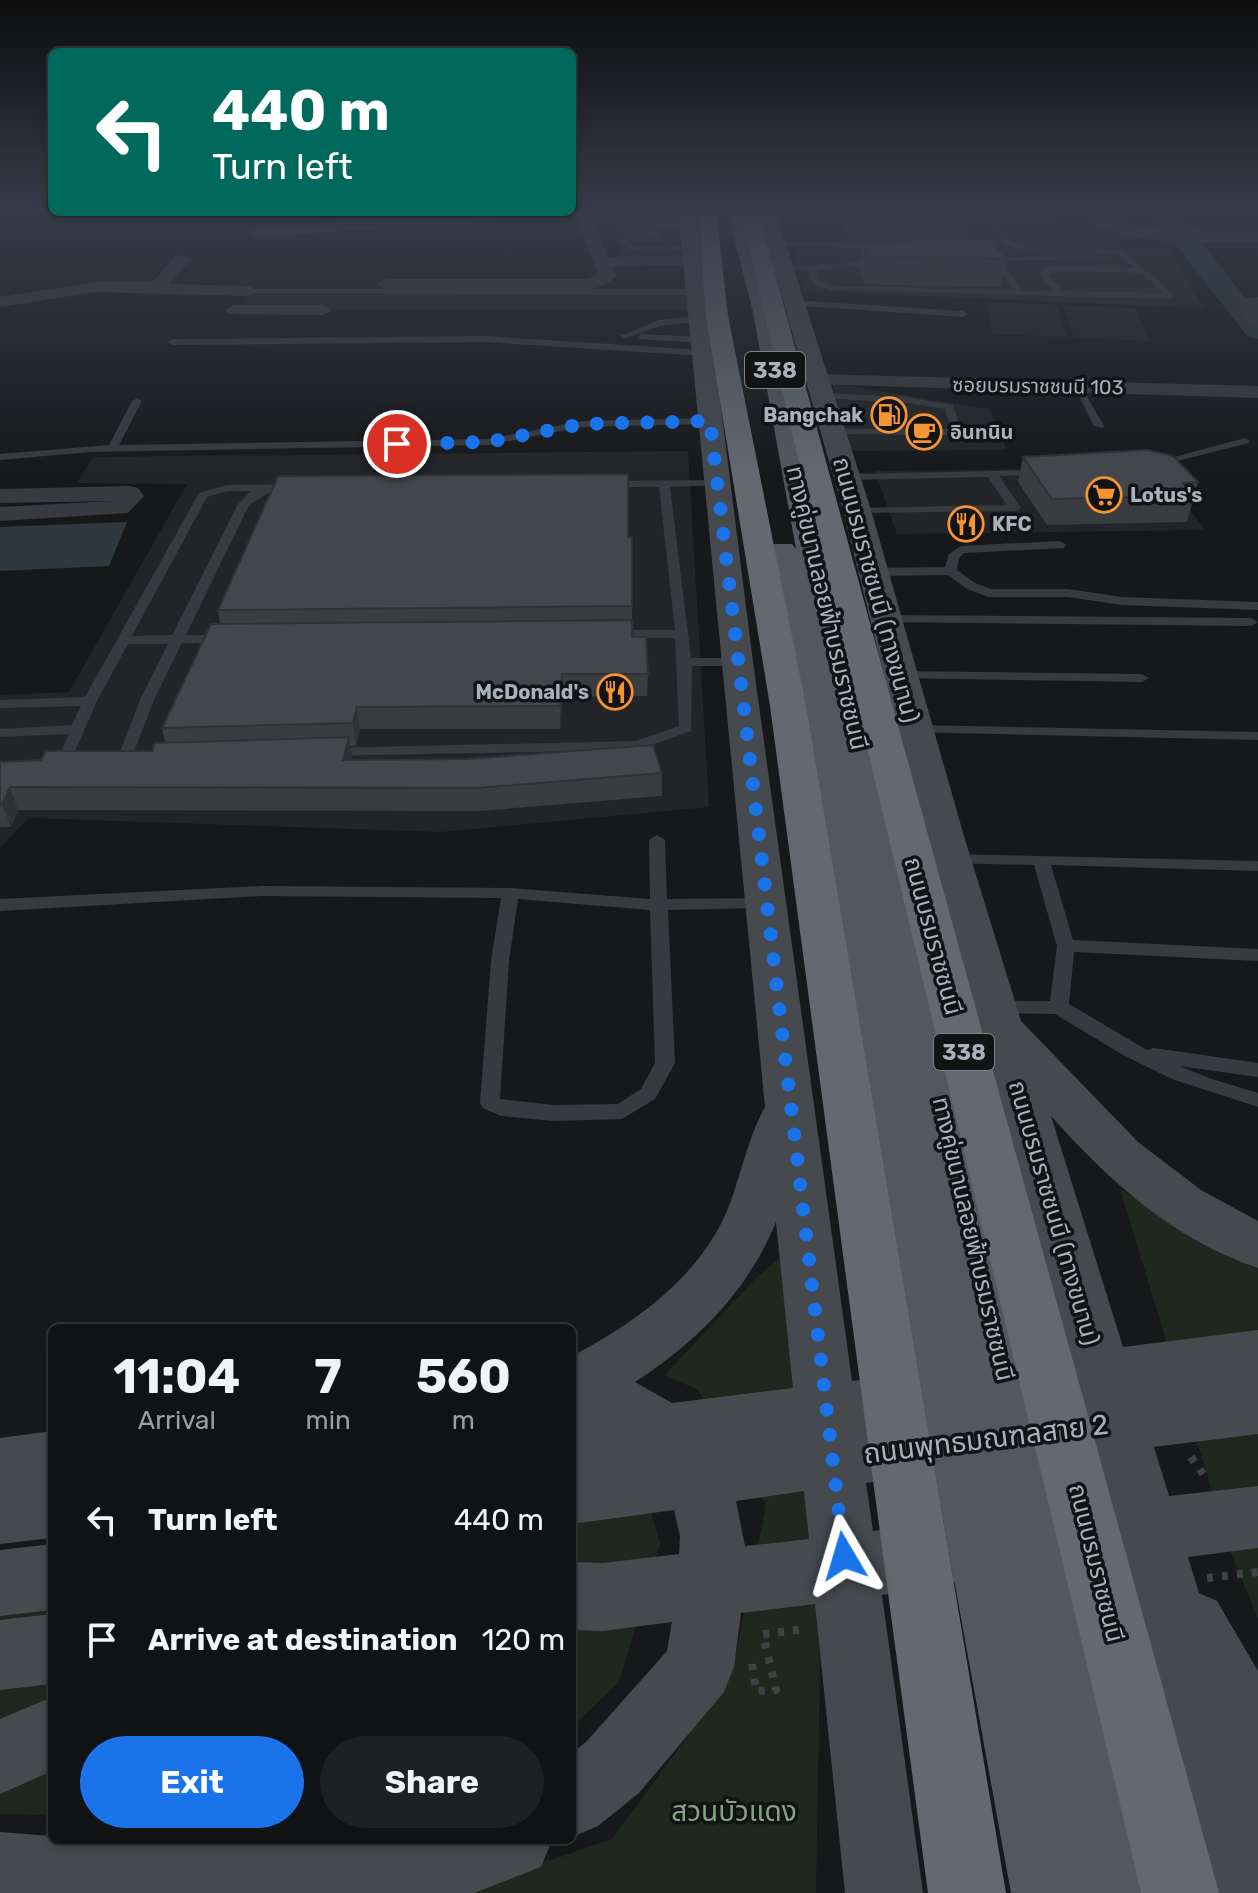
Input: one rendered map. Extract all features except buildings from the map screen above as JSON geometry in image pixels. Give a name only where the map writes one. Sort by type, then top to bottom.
[{"type":"highway","name":"338","points":[[701,298],[788,706],[967,1893]]},
{"type":"highway","name":"ถนนบรมราชชนนี","points":[[784,298],[890,773],[1015,1243],[1180,1893]]},
{"type":"highway","points":[[785,298],[844,468]]},
{"type":"main road","name":"338","points":[[700,298],[736,662],[881,1882]]},
{"type":"main road","name":"ทางคู่ขนานลอยฟ้าบรมราชชนนี","points":[[758,298],[820,744],[1050,1893]]},
{"type":"main road","name":"ทางคู่ขนานลอยฟ้าบรมราชชนนี","points":[[762,298],[810,546],[1126,1893]]},
{"type":"main road","name":"ถนนบรมราชชนนี (ทางขนาน)","points":[[785,298],[820,388],[857,510],[951,859],[1253,1893]]},
{"type":"main road","points":[[997,1016],[1101,1141],[1140,1177],[1189,1212],[1258,1246]]},
{"type":"main road","points":[[576,1382],[596,1375],[647,1341],[727,1264],[765,1185],[789,1097]]},
{"type":"main road","points":[[576,1443],[1258,1356]]},
{"type":"main road","points":[[576,1395],[601,1396],[632,1409],[683,1448],[700,1484],[713,1536],[707,1617],[699,1667],[623,1756],[576,1797]]},
{"type":"main road","name":"ถนนพุทธมณฑลสาย 2","points":[[576,1493],[801,1460],[1258,1407]]},
{"type":"main road","points":[[0,1467],[48,1461]]},
{"type":"main road","points":[[0,1513],[48,1507]]},
{"type":"main road","points":[[582,1601],[1258,1517]]},
{"type":"main road","points":[[1155,1556],[1258,1741]]},
{"type":"main road","points":[[0,1583],[48,1577]]},
{"type":"main road","points":[[0,1655],[48,1649]]},
{"type":"main road","points":[[0,1757],[48,1735]]},
{"type":"main road","points":[[0,1871],[96,1878],[405,1880],[503,1844]]},
{"type":"street","points":[[234,310],[243,298]]},
{"type":"street","points":[[1258,302],[1249,303],[1247,308],[1258,322]]},
{"type":"street","points":[[234,310],[323,310]]},
{"type":"street","points":[[234,310],[245,315],[238,332]]},
{"type":"street","name":"ซอยบรมราชชนนี 103","points":[[820,388],[1076,386],[1258,392]]},
{"type":"street","points":[[0,496],[130,493],[132,496],[119,508],[0,514]]},
{"type":"lane","points":[[172,342],[485,339],[688,298]]},
{"type":"lane","points":[[624,336],[696,298]]},
{"type":"lane","points":[[458,330],[624,336],[659,323],[696,298]]},
{"type":"lane","points":[[822,298],[963,314]]},
{"type":"lane","points":[[1076,386],[1099,426]]},
{"type":"lane","points":[[820,388],[862,414],[957,432],[949,407],[907,400],[862,414],[833,432]]},
{"type":"lane","points":[[112,449],[137,401]]},
{"type":"lane","points":[[0,457],[112,449],[488,442],[582,424],[710,421]]},
{"type":"lane","points":[[1168,473],[1135,470],[1245,441]]},
{"type":"lane","points":[[844,468],[992,474],[1063,472]]},
{"type":"lane","points":[[857,510],[1015,508],[992,474]]},
{"type":"lane","points":[[308,753],[638,745],[686,728],[683,634],[664,483]]},
{"type":"lane","points":[[587,484],[716,483]]},
{"type":"lane","points":[[65,762],[90,701],[203,495],[227,488],[310,487]]},
{"type":"lane","points":[[125,759],[147,700],[175,640],[244,504],[254,492],[269,488]]},
{"type":"lane","points":[[951,571],[953,557],[961,550],[1060,545]]},
{"type":"lane","points":[[874,572],[951,571],[971,586],[989,593],[1068,593],[1122,601],[1258,606]]},
{"type":"lane","points":[[886,619],[1251,622]]},
{"type":"lane","points":[[587,635],[683,634]]},
{"type":"lane","points":[[123,640],[238,639]]},
{"type":"lane","points":[[685,662],[736,662]]},
{"type":"lane","points":[[900,675],[1142,678]]},
{"type":"lane","points":[[0,704],[90,701]]},
{"type":"lane","points":[[0,733],[78,729]]},
{"type":"lane","points":[[914,729],[1258,736]]},
{"type":"lane","points":[[510,893],[498,975],[490,1103],[501,1108],[554,1113],[622,1111],[648,1094],[665,1063],[657,840]]},
{"type":"lane","points":[[951,859],[1258,866]]},
{"type":"lane","points":[[1041,860],[1066,946],[1059,1007]]},
{"type":"lane","points":[[0,905],[262,891],[510,893],[659,905],[766,903]]},
{"type":"lane","points":[[1066,946],[1258,955]]},
{"type":"lane","points":[[997,1016],[1059,1007],[1131,1052],[1193,1080],[1258,1100]]},
{"type":"lane","points":[[1131,1052],[1258,1070]]},
{"type":"path","points":[[752,1660],[756,1691],[776,1690],[763,1634]]},
{"type":"shaded area","points":[[249,298],[689,298],[693,310],[242,309]]},
{"type":"shaded area","points":[[977,298],[1198,298],[1203,308]]},
{"type":"shaded area","points":[[832,383],[989,409],[1007,450],[849,451]]},
{"type":"shaded area","points":[[688,451],[709,807],[441,832],[29,818],[0,848],[0,695],[69,692],[187,484],[77,483],[93,457]]},
{"type":"shaded area","points":[[1158,467],[1205,530],[897,534],[875,471]]},
{"type":"shaded area","points":[[127,522],[109,566],[0,571],[0,527]]},
{"type":"green space","points":[[986,302],[1057,305],[1068,337],[993,334]]},
{"type":"green space","points":[[1063,305],[1135,308],[1150,341],[1074,338]]},
{"type":"green space","points":[[1120,1189],[1258,1269],[1258,1618],[1231,1553]]},
{"type":"green space","name":"สวนบัวแดง","points":[[794,1246],[820,1660],[816,1893],[454,1893],[612,1839],[731,1677],[766,1505],[698,1390],[665,1375],[757,1277]]},
{"type":"green space","points":[[576,1428],[651,1512],[660,1544],[619,1682],[576,1723]]},
{"type":"green space","points":[[48,1609],[48,1815],[0,1814],[0,1615]]},
{"type":"waterway","points":[[1231,298],[1258,331]]},
{"type":"place","name":"Bangchak","points":[[889,415]]},
{"type":"place","name":"อินทนิน","points":[[924,432]]},
{"type":"place","name":"Lotus's","points":[[1104,495]]},
{"type":"place","name":"KFC","points":[[966,524]]},
{"type":"place","name":"McDonald's","points":[[615,692]]},
{"type":"route","points":[[397,444],[488,442],[582,424],[710,421],[747,757],[844,1556]]}]
